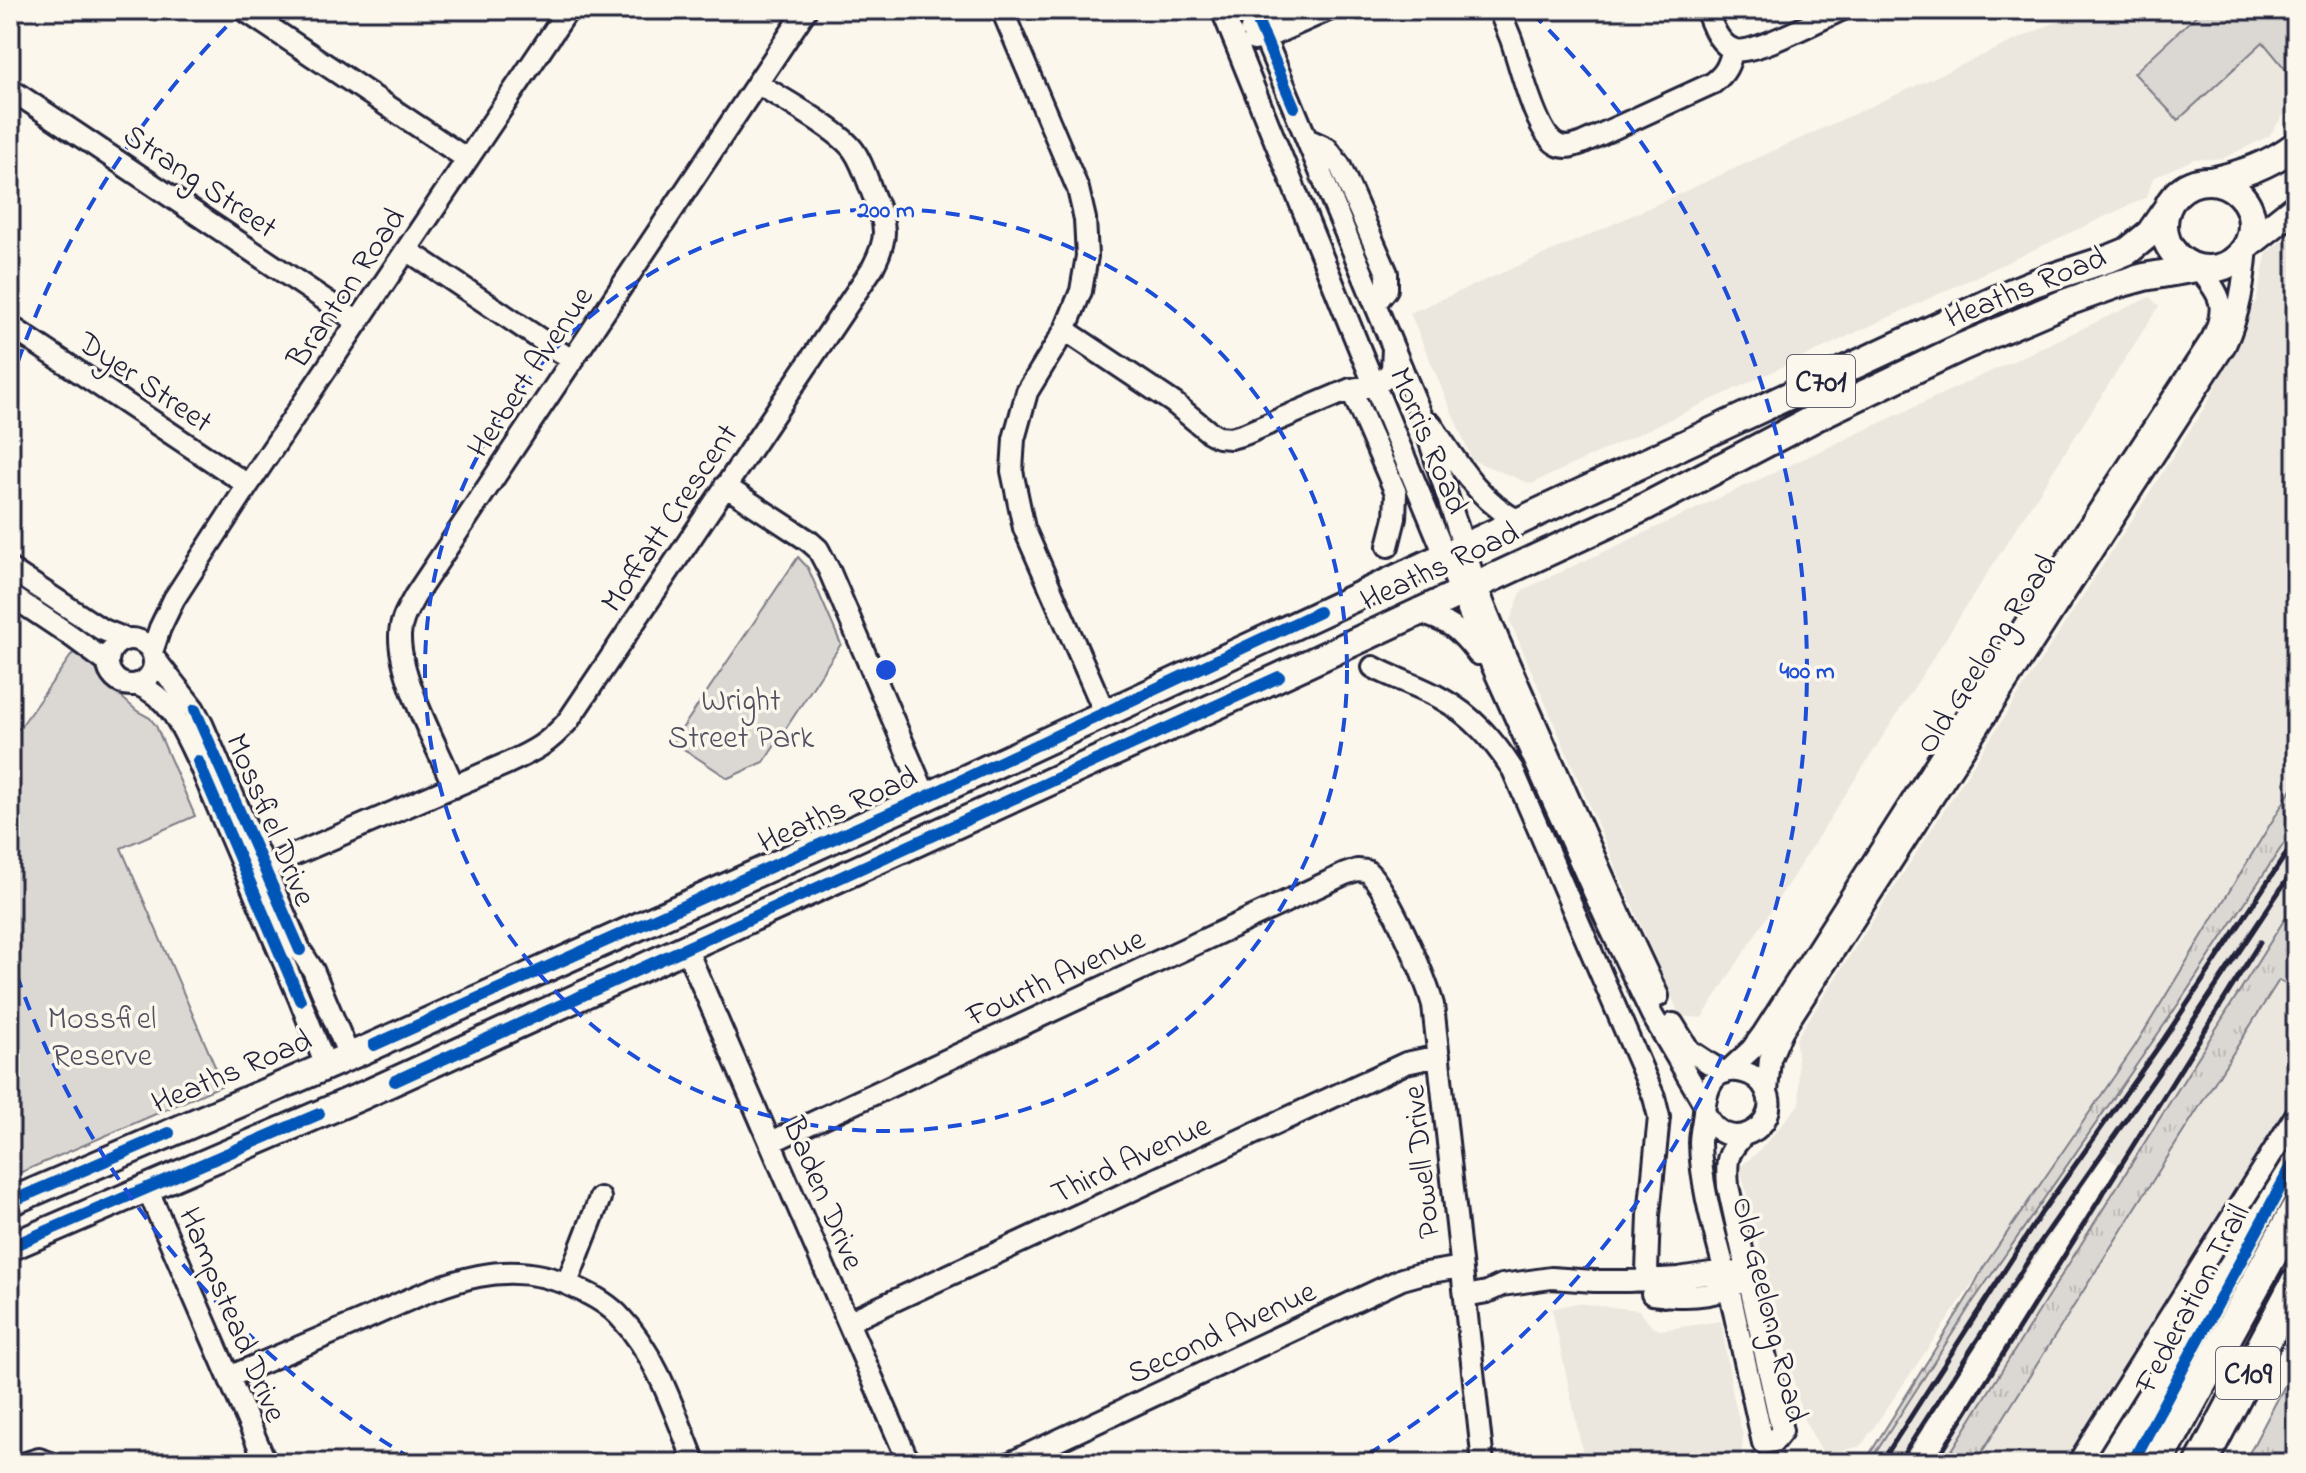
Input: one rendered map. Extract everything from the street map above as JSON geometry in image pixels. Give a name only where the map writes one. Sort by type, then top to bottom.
[{"type":"highway","name":"C109","points":[[2157,1463],[2296,1210]]},
{"type":"highway","name":"C109","points":[[2201,1463],[2296,1283]]},
{"type":"main road","name":"C701","points":[[2168,207],[2181,190],[2198,182],[2258,168],[2296,145]]},
{"type":"main road","points":[[2211,181],[2231,187],[2247,203],[2253,223],[2248,245]]},
{"type":"main road","points":[[2168,207],[2164,223],[2168,245],[2183,262],[2198,269]]},
{"type":"main road","name":"Heaths Road","points":[[10,1202],[338,1061],[926,797],[2012,292],[2119,255],[2144,239],[2168,207]]},
{"type":"main road","name":"C701","points":[[2198,269],[2227,266],[2235,261],[2248,245],[2296,207]]},
{"type":"main road","name":"Heaths Road","points":[[10,1247],[364,1095],[1120,750],[1641,509],[1824,413],[1962,347],[2115,285],[2160,273],[2198,269]]},
{"type":"main road","points":[[1105,713],[1120,750]]},
{"type":"main road","points":[[338,1061],[364,1095]]},
{"type":"main road","points":[[338,1061],[339,1106]]},
{"type":"main road","points":[[130,1150],[147,1188]]},
{"type":"street","points":[[244,10],[467,159]]},
{"type":"street","name":"Branton Road","points":[[153,655],[160,628],[174,599],[568,10]]},
{"type":"street","name":"Herbert Avenue","points":[[454,787],[407,677],[400,635],[404,617],[415,596],[806,10]]},
{"type":"street","points":[[1002,10],[1078,189],[1085,219],[1087,256],[1081,291],[1065,330],[1027,392],[1014,439],[1012,471],[1024,528],[1105,713]]},
{"type":"street","name":"Morris Road","points":[[1222,10],[1375,385],[1455,549]]},
{"type":"street","points":[[1237,43],[1259,23],[1284,10]]},
{"type":"street","points":[[1259,23],[1328,10]]},
{"type":"street","points":[[1499,10],[1526,91],[1550,141],[1560,147],[1582,143],[1713,83],[1723,76],[1729,66],[1733,49]]},
{"type":"street","points":[[1706,10],[1723,43],[1733,49],[1750,50],[1841,10]]},
{"type":"street","name":"Morris Road","points":[[1259,23],[1416,400],[1455,549],[1500,683],[1652,1015],[1704,1106]]},
{"type":"street","name":"Moffatt Crescent","points":[[255,871],[454,787],[540,748],[553,737],[568,721],[873,267],[885,237],[881,212],[854,150],[840,136],[757,83]]},
{"type":"street","name":"Strang Street","points":[[10,89],[358,322]]},
{"type":"street","name":"Old Geelong Road","points":[[1726,1072],[1752,1049],[1886,855],[2136,468],[2225,345],[2243,294],[2248,245]]},
{"type":"street","points":[[407,250],[573,361]]},
{"type":"street","name":"Old Geelong Road","points":[[2168,423],[2220,321],[2222,310],[2219,296],[2198,269]]},
{"type":"street","name":"Dyer Street","points":[[10,326],[248,485]]},
{"type":"street","points":[[1065,330],[1174,403],[1218,437],[1231,438],[1351,389],[1375,385],[1386,378],[1392,369],[1393,347]]},
{"type":"street","points":[[1351,389],[1361,370],[1363,361],[1360,350]]},
{"type":"street","points":[[1351,389],[1396,493],[1395,518],[1388,546]]},
{"type":"street","points":[[1416,400],[1474,484],[1498,509],[1519,521]]},
{"type":"street","points":[[725,486],[818,549],[926,797]]},
{"type":"street","points":[[10,569],[101,629],[142,642],[153,655],[153,671],[138,685],[118,682],[110,672],[108,663],[113,648],[127,639]]},
{"type":"street","name":"Morris Road","points":[[1468,589],[1529,711],[1670,1020],[1689,1050],[1726,1072]]},
{"type":"street","points":[[10,595],[108,663]]},
{"type":"street","name":"Branton Road","points":[[127,639],[174,599]]},
{"type":"street","points":[[1417,612],[1450,624],[1464,635],[1500,683]]},
{"type":"street","name":"Mossfiel Drive","points":[[153,655],[195,710],[300,1000],[338,1061]]},
{"type":"street","points":[[1373,667],[1441,698],[1482,728],[1513,770],[1654,1097],[1659,1117],[1647,1271],[1658,1288],[1694,1296],[1726,1280]]},
{"type":"street","name":"Mossfiel Drive","points":[[138,685],[154,691],[180,725],[255,871]]},
{"type":"street","name":"Old Geelong Road","points":[[1767,1091],[1770,1059],[1782,1031],[1886,855]]},
{"type":"street","name":"Powell Drive","points":[[1367,871],[1381,887],[1427,984],[1433,1005],[1483,1463]]},
{"type":"street","name":"Fourth Avenue","points":[[771,1142],[1345,874],[1367,871]]},
{"type":"street","name":"Baden Drive","points":[[686,948],[909,1463]]},
{"type":"street","name":"Third Avenue","points":[[848,1322],[1406,1063],[1439,1056]]},
{"type":"street","points":[[1726,1072],[1751,1074],[1761,1081],[1767,1091],[1769,1108],[1766,1118],[1760,1127],[1743,1136],[1730,1136],[1718,1131],[1709,1122],[1704,1106],[1706,1090],[1713,1080],[1726,1072]]},
{"type":"street","name":"Old Geelong Road","points":[[1704,1106],[1700,1142],[1702,1167],[1763,1443],[1774,1441],[1782,1431],[1732,1208],[1726,1162],[1729,1153],[1743,1136]]},
{"type":"street","points":[[2078,1463],[2296,1115]]},
{"type":"street","name":"Hampstead Drive","points":[[147,1188],[266,1463]]},
{"type":"street","points":[[567,1283],[600,1198]]},
{"type":"street","points":[[229,1377],[435,1288],[476,1275],[507,1271],[540,1274],[595,1297],[620,1316],[639,1341],[660,1379],[695,1463]]},
{"type":"street","name":"Second Avenue","points":[[1010,1463],[1402,1279],[1430,1272],[1463,1281],[1487,1292],[1502,1285],[1551,1278],[1658,1288]]},
{"type":"street","points":[[1658,1288],[1678,1278],[1726,1280],[1747,1276]]},
{"type":"street","points":[[1678,1278],[1694,1296]]},
{"type":"street","points":[[26,1463],[52,1456]]},
{"type":"shaded area","points":[[2082,10],[2202,10],[2134,73],[2263,41],[2296,82],[2296,97],[2269,136],[2222,159],[2194,159],[2153,178],[2147,197],[1531,484],[1472,460],[1410,313],[1600,230]]},
{"type":"shaded area","points":[[2296,230],[2296,782],[2135,1046],[1861,1446],[1824,1455],[1803,1418],[1740,1167],[1759,1151],[1800,1103],[1796,1039],[2208,402],[2257,298],[2267,252]]},
{"type":"shaded area","points":[[2150,297],[2159,306],[1702,1018],[1680,1016],[1510,621],[1522,590]]},
{"type":"shaded area","points":[[2296,825],[2296,901],[1944,1463],[1932,1463],[2118,1165],[2104,1156],[1971,1354],[1903,1463],[1868,1463],[1974,1300],[2173,1012]]},
{"type":"shaded area","points":[[2279,980],[2296,990],[2296,1102],[2068,1463],[1975,1463]]},
{"type":"shaded area","points":[[1576,1303],[1639,1310],[1652,1327],[1661,1330],[1721,1321],[1743,1436],[1741,1463],[1585,1463],[1552,1309]]},
{"type":"green space","points":[[2202,10],[2296,10],[2296,82],[2263,42],[2178,120],[2134,73]]},
{"type":"green space","name":"Wright Street Park","points":[[798,557],[808,568],[841,644],[764,762],[728,778],[673,742]]},
{"type":"green space","name":"Mossfiel Reserve","points":[[73,653],[92,659],[99,677],[156,726],[195,816],[121,848],[223,1085],[10,1177],[10,723],[19,729]]},
{"type":"green space","points":[[2296,782],[2296,825],[2173,1012],[1974,1300],[1869,1463],[1864,1463],[1983,1268],[2135,1046]]},
{"type":"green space","points":[[2296,901],[2296,990],[2279,980],[1975,1463],[1944,1463]]},
{"type":"green space","points":[[2296,1364],[2296,1463],[2244,1463]]},
{"type":"green space","points":[[1781,1448],[1783,1456],[1778,1463],[1754,1463],[1752,1453]]},
{"type":"railway","points":[[1881,1463],[2042,1212],[2164,1039],[2296,839]]},
{"type":"railway","points":[[1898,1463],[2037,1247],[2159,1072],[2296,866]]},
{"type":"railway","points":[[1935,1463],[2260,942]]},
{"type":"cycle path","points":[[1253,10],[1294,107]]},
{"type":"cycle path","points":[[374,1045],[926,797],[1319,612]]},
{"type":"cycle path","points":[[395,1081],[1279,677]]},
{"type":"cycle path","points":[[195,710],[300,950]]},
{"type":"cycle path","points":[[198,761],[300,1000]]},
{"type":"cycle path","points":[[10,1247],[319,1114]]},
{"type":"cycle path","points":[[10,1202],[169,1133]]},
{"type":"cycle path","name":"Federation Trail","points":[[2132,1463],[2296,1158]]}]
